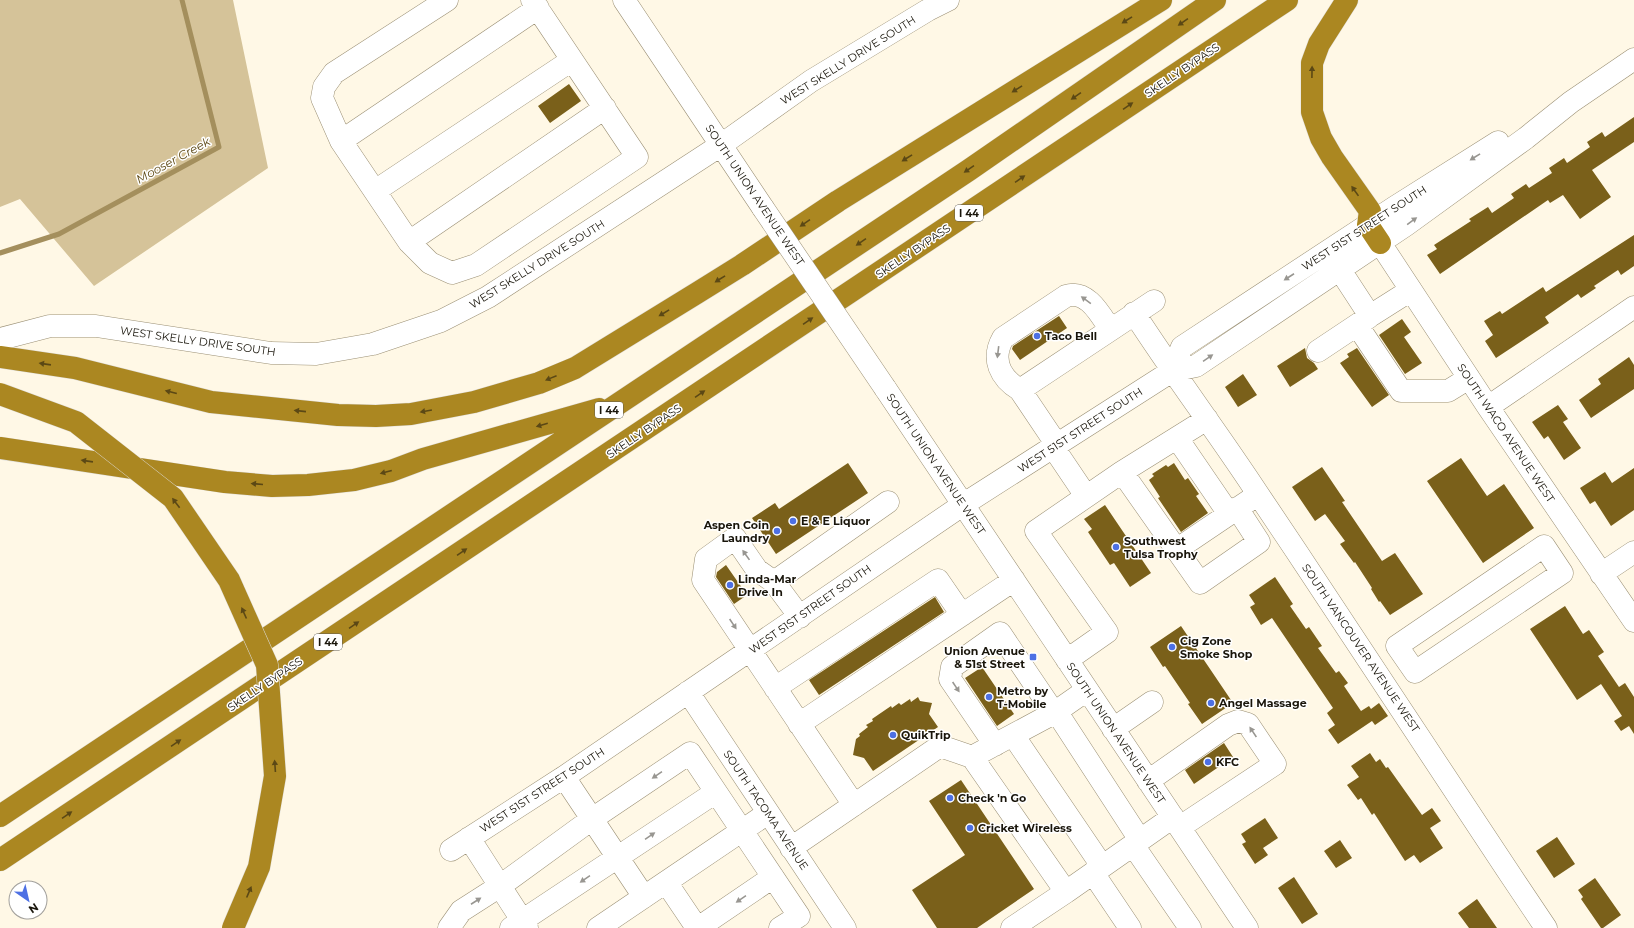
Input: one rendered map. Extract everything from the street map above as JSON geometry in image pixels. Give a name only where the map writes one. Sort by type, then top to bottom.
[{"type":"highway","points":[[0,357],[74,368],[211,402],[338,415],[376,416],[411,414],[474,402],[539,382],[575,368],[742,265],[838,201],[1161,0]]},
{"type":"highway","name":"I 44","points":[[0,816],[969,170],[1215,0]]},
{"type":"highway","name":"SKELLY BYPASS","points":[[0,860],[1287,0]]},
{"type":"highway","points":[[1347,0],[1319,44],[1312,64],[1312,112],[1321,138],[1332,157],[1370,211],[1368,225],[1380,243]]},
{"type":"highway","points":[[0,394],[76,422],[173,498],[229,580],[267,665],[275,776],[259,867],[233,928]]},
{"type":"highway","points":[[0,448],[225,482],[272,486],[308,485],[354,480],[391,471],[423,460],[620,403]]},
{"type":"highway","points":[[0,872],[46,829]]},
{"type":"street","points":[[341,141],[535,4],[637,157],[476,265],[452,273],[430,263],[409,242],[341,141],[322,98],[324,86],[334,73],[447,0]]},
{"type":"street","name":"SOUTH UNION AVENUE WEST","points":[[624,0],[1248,928]]},
{"type":"street","name":"WEST SKELLY DRIVE SOUTH","points":[[0,339],[50,326],[96,326],[271,353],[316,354],[373,344],[441,321],[488,297],[721,145],[811,81],[928,10],[948,0]]},
{"type":"street","name":"WEST 51ST STREET SOUTH","points":[[451,850],[564,777],[964,504],[1172,371],[1196,366],[1340,270],[1526,138],[1571,102],[1634,59]]},
{"type":"street","points":[[375,191],[572,60]]},
{"type":"street","name":"WEST 51ST STREET SOUTH","points":[[1172,371],[1182,348],[1395,207],[1520,129],[1571,102]]},
{"type":"street","points":[[409,242],[605,108]]},
{"type":"street","name":"SOUTH WACO AVENUE WEST","points":[[1380,243],[1488,407],[1634,621]]},
{"type":"street","points":[[1340,270],[1363,321],[1402,391],[1448,391],[1469,378]]},
{"type":"street","points":[[1318,351],[1411,290]]},
{"type":"street","points":[[1086,496],[1020,390],[1012,385],[999,366],[996,357],[998,347],[1003,338],[1066,296],[1074,294],[1083,297],[1090,302],[1110,329]]},
{"type":"street","points":[[1020,390],[1154,300]]},
{"type":"street","points":[[1488,407],[1634,307]]},
{"type":"street","name":"SOUTH VANCOUVER AVENUE WEST","points":[[1134,313],[1172,371],[1259,494],[1546,928]]},
{"type":"street","points":[[1067,660],[1107,632],[1036,530],[1122,472],[1207,419]]},
{"type":"street","points":[[1122,472],[1200,583],[1259,542],[1233,511],[1177,438]]},
{"type":"street","points":[[1176,550],[1259,494]]},
{"type":"street","points":[[774,582],[888,502]]},
{"type":"street","points":[[800,617],[774,582],[757,570],[735,538],[706,559],[703,580],[854,805]]},
{"type":"street","points":[[1554,561],[1580,543]]},
{"type":"street","points":[[1544,546],[1554,561],[1562,573],[1415,672],[1397,646],[1544,546]]},
{"type":"street","points":[[1601,574],[1634,552]]},
{"type":"street","points":[[775,688],[938,580],[962,615]]},
{"type":"street","points":[[800,724],[1014,580]]},
{"type":"street","points":[[1130,928],[1098,870],[1004,740],[950,679],[952,667],[1000,633],[1055,712],[1190,928]]},
{"type":"street","points":[[972,758],[1055,712],[1087,690]]},
{"type":"street","name":"SOUTH TACOMA AVENUE","points":[[688,692],[845,928]]},
{"type":"street","points":[[1113,729],[1152,702]]},
{"type":"street","points":[[1012,928],[1098,870],[1136,842],[1176,822],[1274,764],[1248,724],[1238,721],[1228,725],[1148,781]]},
{"type":"street","points":[[792,848],[940,746],[972,758],[1066,892]]},
{"type":"street","points":[[449,928],[461,911],[500,886],[592,819],[690,753],[799,916],[780,928]]},
{"type":"street","points":[[564,777],[644,897]]},
{"type":"street","points":[[469,838],[500,886],[520,926],[617,857],[716,792]]},
{"type":"street","points":[[598,928],[768,813]]},
{"type":"street","points":[[666,882],[697,928],[773,877]]},
{"type":"shaded area","points":[[0,0],[233,0],[268,168],[94,286],[20,199],[0,207]]},
{"type":"building","points":[[569,84],[581,101],[550,123],[538,106]]},
{"type":"building","points":[[1634,117],[1634,142],[1592,170],[1611,197],[1580,219],[1563,195],[1550,203],[1548,200],[1440,274],[1427,255],[1437,249],[1434,245],[1471,221],[1469,219],[1488,207],[1492,213],[1514,198],[1511,194],[1526,184],[1529,188],[1552,173],[1549,168],[1564,158],[1567,163],[1590,147],[1587,142],[1602,132],[1605,137]]},
{"type":"building","points":[[1634,235],[1634,266],[1621,275],[1618,270],[1594,286],[1596,288],[1581,298],[1578,294],[1545,317],[1549,323],[1496,358],[1485,341],[1493,335],[1484,321],[1500,311],[1502,314],[1543,287],[1546,292]]},
{"type":"building","name":"Taco Bell","points":[[1059,316],[1067,328],[1020,360],[1012,349],[1013,346]]},
{"type":"building","points":[[1402,319],[1411,332],[1404,337],[1422,363],[1405,374],[1379,335]]},
{"type":"building","points":[[1305,348],[1307,358],[1314,363],[1318,369],[1290,387],[1277,366]]},
{"type":"building","points":[[1357,348],[1389,395],[1372,407],[1340,363],[1349,357],[1347,354]]},
{"type":"building","points":[[1629,357],[1634,365],[1634,389],[1591,418],[1579,400],[1601,384],[1598,379]]},
{"type":"building","points":[[1243,374],[1257,395],[1238,407],[1225,387]]},
{"type":"building","points":[[1558,405],[1568,419],[1563,422],[1581,448],[1564,460],[1548,436],[1544,439],[1532,422]]},
{"type":"building","points":[[1461,458],[1487,496],[1504,484],[1534,528],[1483,563],[1427,481]]},
{"type":"building","points":[[848,463],[868,493],[776,554],[752,518],[775,503],[779,509]]},
{"type":"building","points":[[1174,463],[1185,480],[1188,478],[1199,494],[1196,496],[1208,513],[1181,532],[1158,498],[1160,497],[1149,480],[1154,476],[1152,474],[1166,465],[1168,467]]},
{"type":"building","points":[[1322,467],[1345,501],[1342,502],[1382,561],[1395,553],[1423,594],[1390,615],[1380,601],[1379,602],[1371,589],[1372,588],[1355,562],[1354,563],[1340,544],[1345,541],[1325,514],[1315,521],[1292,487]]},
{"type":"building","points":[[1634,468],[1634,510],[1611,526],[1595,501],[1590,504],[1580,488],[1605,472],[1612,483]]},
{"type":"building","name":"Southwest Tulsa Trophy","points":[[1105,505],[1151,573],[1130,587],[1114,563],[1110,565],[1088,532],[1092,529],[1084,519]]},
{"type":"building","name":"Linda-Mar Drive In","points":[[726,565],[747,595],[734,604],[716,577],[717,572]]},
{"type":"building","points":[[1275,577],[1293,604],[1290,606],[1306,629],[1309,627],[1322,646],[1318,648],[1336,673],[1339,671],[1348,683],[1344,686],[1361,711],[1369,706],[1371,709],[1379,703],[1388,716],[1375,725],[1372,721],[1338,744],[1328,730],[1335,725],[1327,713],[1333,708],[1272,618],[1261,625],[1250,607],[1255,604],[1249,595]]},
{"type":"building","points":[[935,597],[944,612],[819,695],[809,680]]},
{"type":"building","points":[[1565,606],[1583,634],[1589,630],[1604,652],[1598,656],[1619,687],[1625,683],[1634,697],[1634,734],[1629,726],[1621,731],[1614,721],[1622,716],[1601,684],[1577,700],[1530,629]]},
{"type":"building","points":[[1181,626],[1233,703],[1202,724],[1188,704],[1190,703],[1150,647]]},
{"type":"building","name":"Metro by T-Mobile","points":[[982,667],[1014,714],[997,726],[965,678]]},
{"type":"building","name":"QuikTrip","points":[[918,697],[920,701],[932,703],[929,714],[938,727],[873,771],[864,758],[853,755],[856,739],[860,736],[859,734],[868,727],[866,725],[873,721],[872,719],[891,706],[892,708],[899,703],[901,705],[910,699],[911,702]]},
{"type":"building","name":"KFC","points":[[1224,743],[1233,757],[1194,784],[1185,770]]},
{"type":"building","points":[[1370,753],[1376,762],[1380,759],[1386,768],[1388,767],[1422,815],[1432,808],[1441,821],[1430,828],[1443,848],[1420,863],[1414,855],[1405,861],[1374,813],[1372,815],[1361,798],[1358,800],[1347,785],[1359,777],[1351,766]]},
{"type":"building","points":[[961,780],[1034,889],[977,928],[937,928],[912,890],[965,855],[929,801]]},
{"type":"building","points":[[1265,818],[1278,838],[1263,848],[1268,855],[1255,864],[1242,844],[1246,842],[1241,834]]},
{"type":"building","points":[[1557,837],[1575,864],[1554,878],[1536,851]]},
{"type":"building","points":[[1340,840],[1352,858],[1336,868],[1324,851]]},
{"type":"building","points":[[1294,877],[1318,914],[1302,924],[1278,888]]},
{"type":"building","points":[[1595,878],[1621,915],[1603,928],[1601,928],[1581,899],[1583,897],[1578,890]]},
{"type":"building","points":[[1477,899],[1497,928],[1469,928],[1458,913]]},
{"type":"waterway","name":"Mooser Creek","points":[[0,253],[59,234],[219,147],[182,0]]},
{"type":"place","name":"Taco Bell","points":[[1037,336]]},
{"type":"place","name":"E & E Liquor","points":[[793,521]]},
{"type":"place","name":"Aspen Coin Laundry","points":[[777,531]]},
{"type":"place","name":"Southwest Tulsa Trophy","points":[[1116,547]]},
{"type":"place","name":"Linda-Mar Drive In","points":[[730,585]]},
{"type":"place","name":"Cig Zone Smoke Shop","points":[[1172,647]]},
{"type":"place","name":"Union Avenue & 51st Street","points":[[1033,657]]},
{"type":"place","name":"Metro by T-Mobile","points":[[989,697]]},
{"type":"place","name":"Angel Massage","points":[[1211,703]]},
{"type":"place","name":"QuikTrip","points":[[893,735]]},
{"type":"place","name":"KFC","points":[[1208,762]]},
{"type":"place","name":"Check 'n Go","points":[[950,798]]},
{"type":"place","name":"Cricket Wireless","points":[[970,828]]}]
